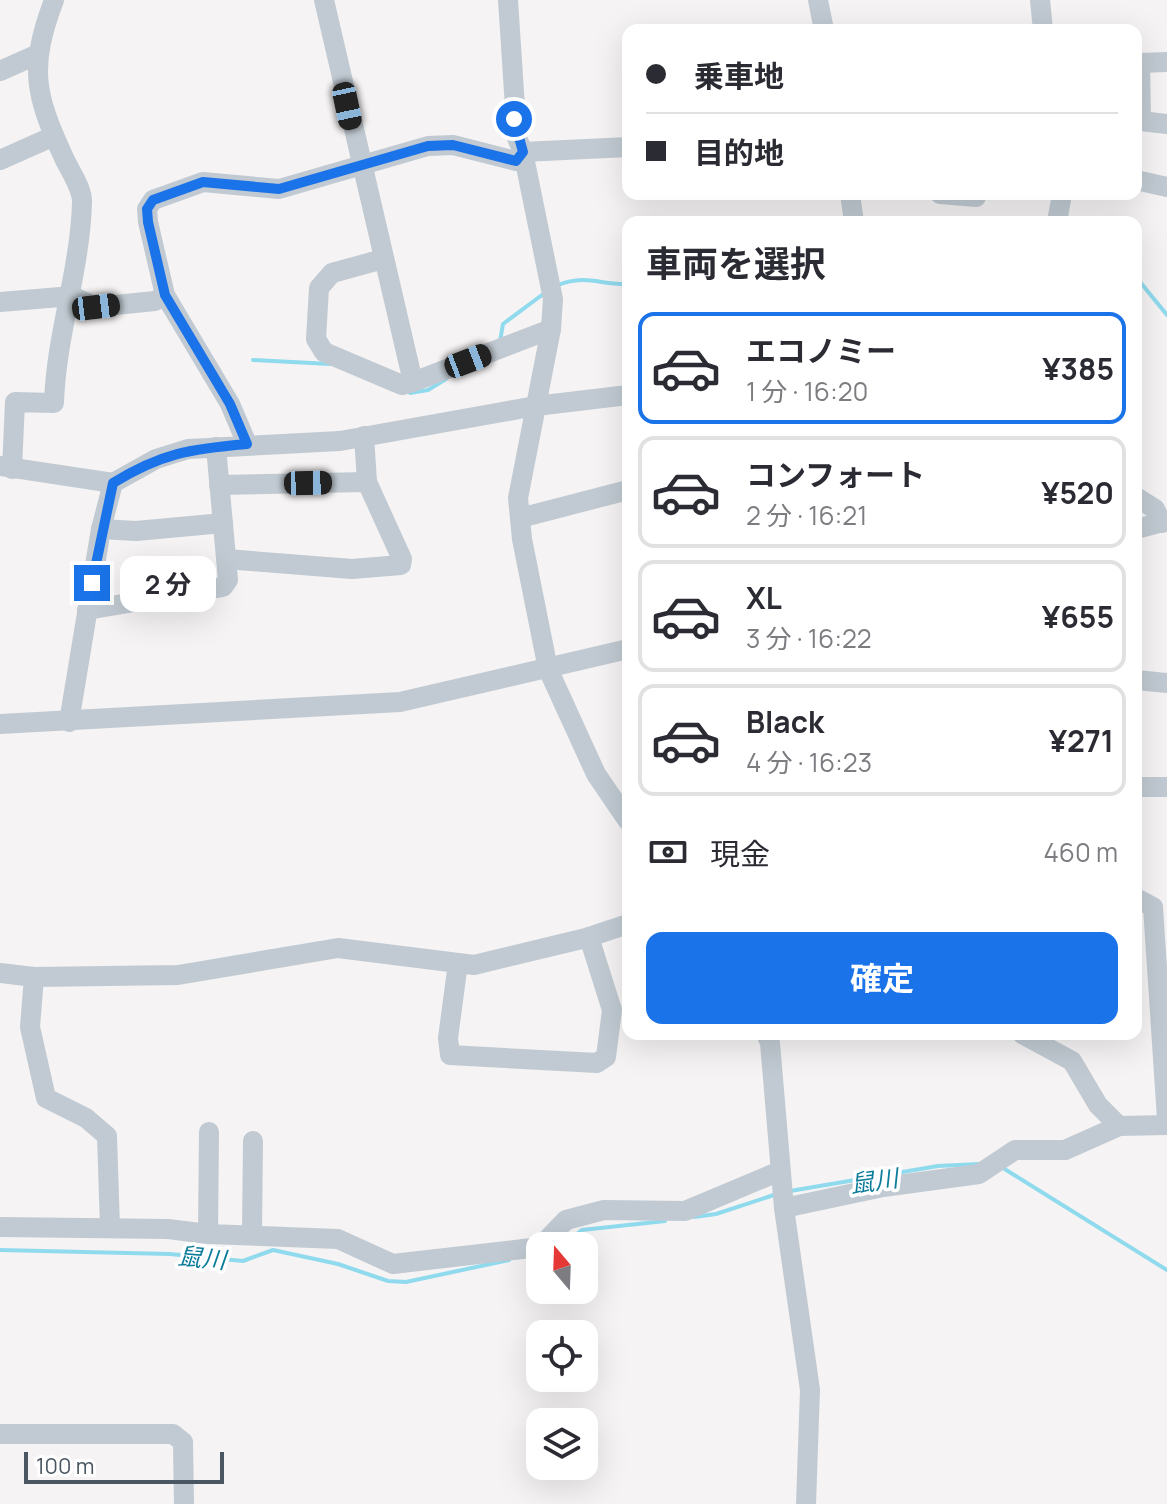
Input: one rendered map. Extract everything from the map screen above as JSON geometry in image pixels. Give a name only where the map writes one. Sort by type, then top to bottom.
[{"type":"street","points":[[54,0],[36,55],[40,97],[83,198],[72,296],[55,362],[54,403],[15,402],[6,467],[113,483],[156,459],[188,449],[318,443],[536,406],[622,396]]},
{"type":"street","points":[[324,0],[413,382]]},
{"type":"street","points":[[508,0],[512,101],[517,138],[523,152],[553,299],[551,329],[518,498],[520,518],[548,669],[596,774],[619,792]]},
{"type":"street","points":[[818,0],[823,24]]},
{"type":"street","points":[[1040,0],[1042,24]]},
{"type":"street","points":[[0,71],[36,55]]},
{"type":"street","points":[[1142,63],[1167,62]]},
{"type":"street","points":[[1142,121],[1167,124]]},
{"type":"street","points":[[0,160],[54,136]]},
{"type":"street","points":[[247,444],[230,404],[165,295],[148,222],[147,209],[153,200],[203,182],[279,189],[442,145],[493,153],[516,161],[523,152],[622,147]]},
{"type":"street","points":[[1142,181],[1167,187]]},
{"type":"street","points":[[383,259],[332,273],[319,288],[316,339],[324,352],[402,385],[551,329]]},
{"type":"street","points":[[0,302],[72,296],[96,307],[155,301],[165,295]]},
{"type":"street","points":[[226,559],[352,569],[401,565],[402,559],[367,482],[364,436]]},
{"type":"street","points":[[87,610],[218,590],[228,580],[216,447]]},
{"type":"street","points":[[219,485],[367,482]]},
{"type":"street","points":[[69,722],[101,529],[113,483]]},
{"type":"street","points":[[520,518],[622,492]]},
{"type":"street","points":[[1142,501],[1155,509],[1164,522],[1142,528]]},
{"type":"street","points":[[101,529],[136,531],[223,523]]},
{"type":"street","points":[[0,724],[400,702],[622,650]]},
{"type":"street","points":[[1142,681],[1167,683]]},
{"type":"street","points":[[1142,787],[1167,787]]},
{"type":"street","points":[[555,1232],[566,1220],[604,1210],[685,1211],[782,1191],[983,1171],[1015,1150],[1044,1153],[1065,1150],[1119,1126],[1167,1122],[1161,928],[1153,907],[1142,901]]},
{"type":"street","points":[[0,973],[34,977],[178,975],[338,948],[474,965],[622,926]]},
{"type":"street","points":[[458,963],[448,1038],[450,1055],[597,1063],[606,1057],[612,1010],[589,937]]},
{"type":"street","points":[[34,977],[30,1027],[46,1098],[86,1118],[107,1136],[110,1228]]},
{"type":"street","points":[[769,1040],[782,1191],[810,1390],[806,1504]]},
{"type":"street","points":[[1033,1040],[1072,1061],[1098,1105],[1119,1126]]},
{"type":"street","points":[[208,1234],[209,1132]]},
{"type":"street","points":[[252,1233],[253,1141]]},
{"type":"street","points":[[0,1227],[252,1233],[338,1239],[393,1264],[526,1249]]},
{"type":"street","points":[[0,1434],[173,1434],[183,1442],[184,1504]]},
{"type":"waterway","points":[[558,285],[586,280],[622,284]]},
{"type":"waterway","points":[[1142,284],[1167,315]]},
{"type":"waterway","points":[[500,341],[503,324],[546,292]]},
{"type":"waterway","points":[[253,360],[330,364]]},
{"type":"waterway","points":[[410,393],[428,390],[446,379]]},
{"type":"waterway","name":"鼠川","points":[[790,1191],[938,1166],[979,1164]]},
{"type":"waterway","name":"鼠川","points":[[1003,1168],[1167,1270]]},
{"type":"waterway","name":"鼠川","points":[[694,1217],[716,1214],[777,1194]]},
{"type":"waterway","name":"鼠川","points":[[579,1232],[665,1221]]},
{"type":"waterway","name":"鼠川","points":[[0,1250],[170,1254],[243,1261],[273,1250],[338,1264],[388,1281],[406,1282],[509,1260]]},
{"type":"route","points":[[92,583],[113,483],[156,459],[188,449],[247,444],[230,404],[189,340],[165,295],[148,222],[147,209],[153,200],[203,182],[279,189],[428,146],[453,145],[516,161],[523,152],[514,119]]}]
